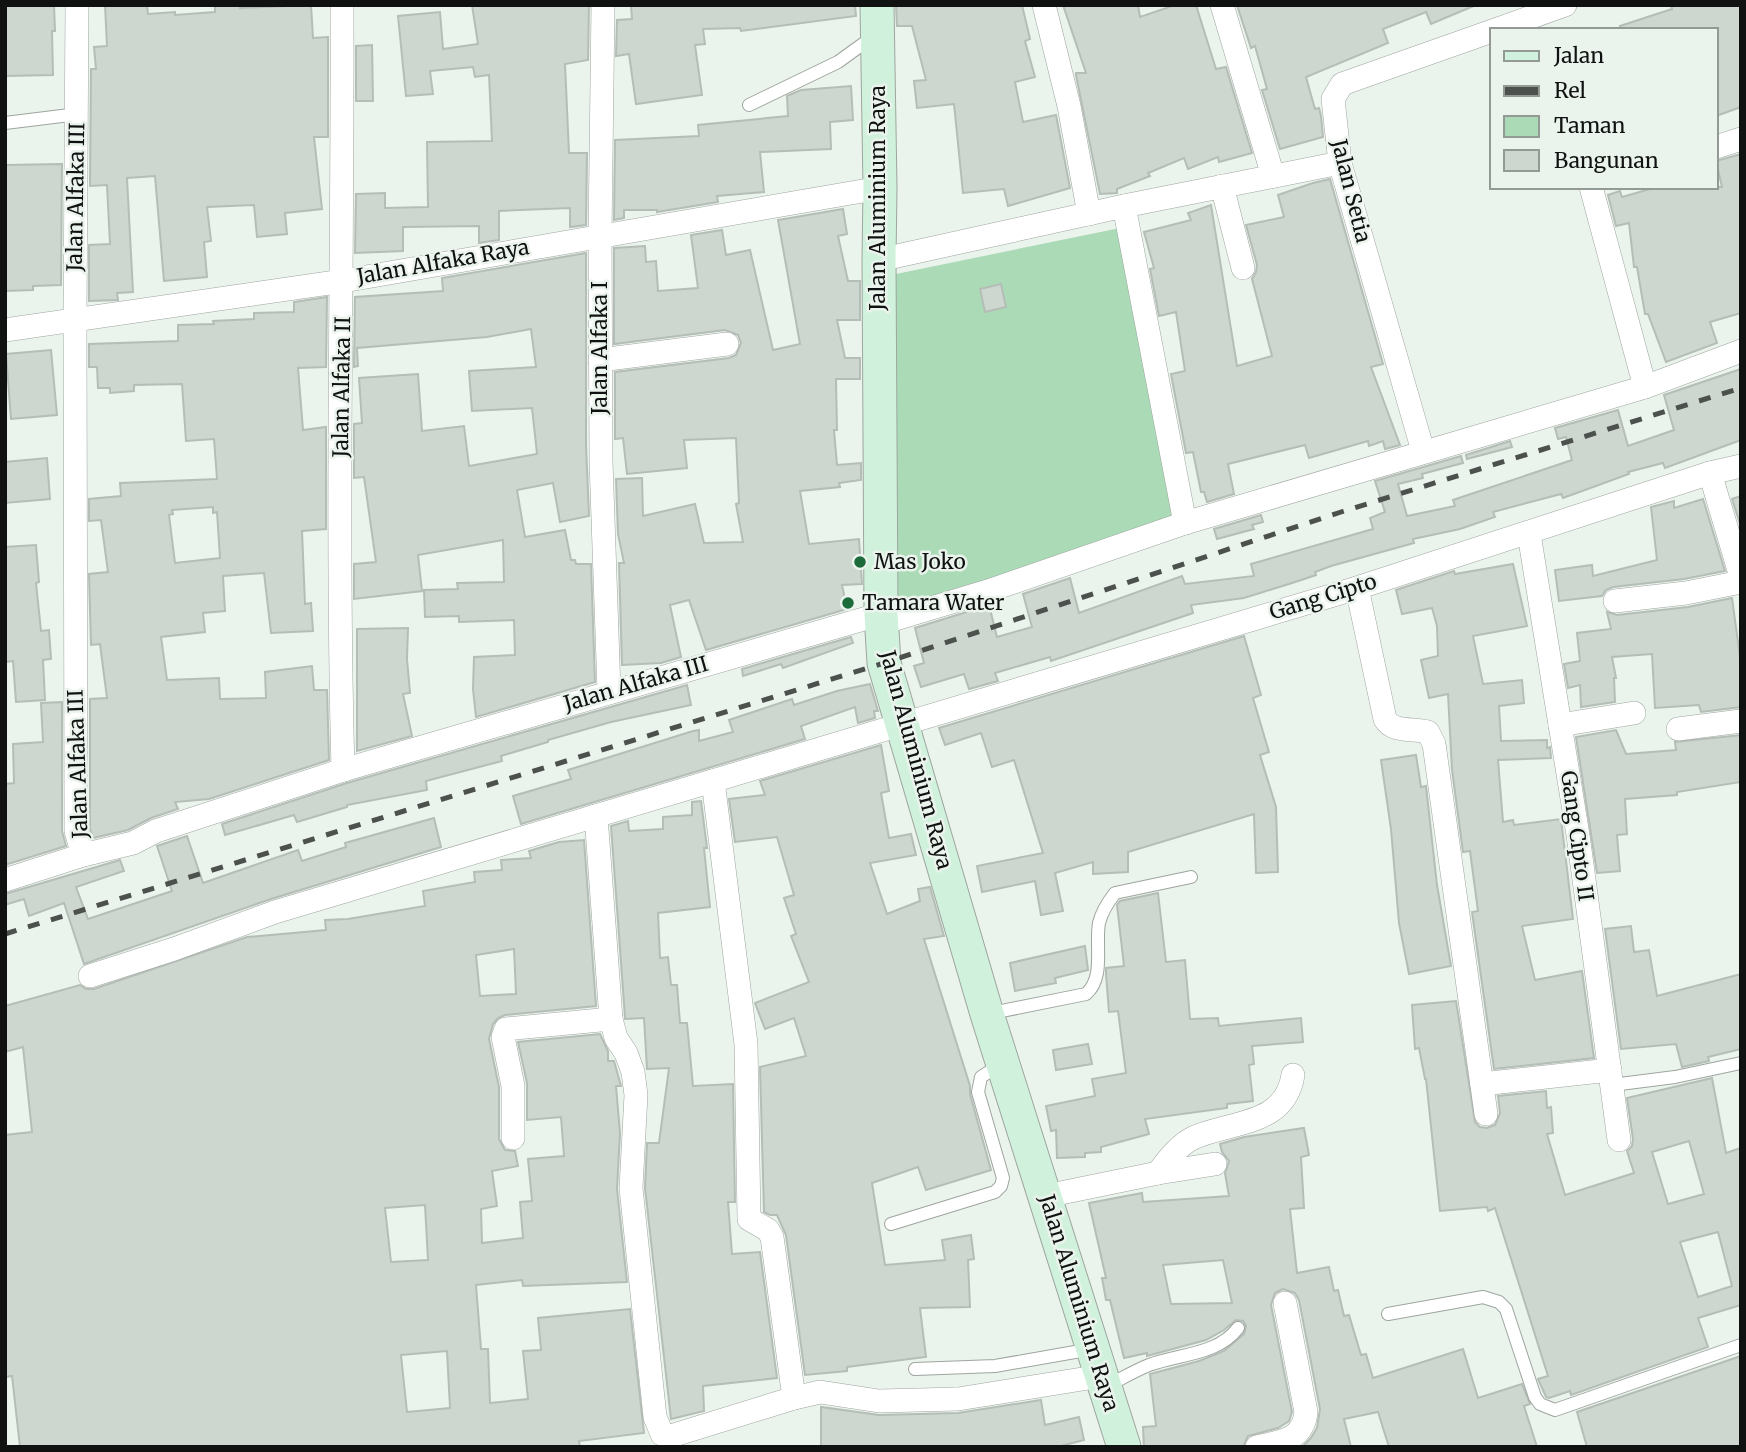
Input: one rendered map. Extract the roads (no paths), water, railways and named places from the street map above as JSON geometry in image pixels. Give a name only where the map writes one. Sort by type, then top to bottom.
[{"type":"main road","name":"Jalan Aluminium Raya","points":[[877,20],[884,663],[904,722],[987,1014],[1124,1447]]},
{"type":"street","name":"Jalan Alfaka III","points":[[77,5],[76,831],[83,855],[133,843],[156,831],[343,769],[609,691],[988,591],[1185,523],[1645,387],[1741,351]]},
{"type":"street","name":"Jalan Alfaka II","points":[[342,5],[343,281],[339,626],[343,769]]},
{"type":"street","name":"Jalan Alfaka I","points":[[603,5],[601,475],[609,691]]},
{"type":"street","points":[[1044,5],[1069,106],[1089,214]]},
{"type":"street","points":[[1222,5],[1273,176]]},
{"type":"street","name":"Jalan Setia","points":[[1501,28],[1565,5]]},
{"type":"street","name":"Jalan Setia","points":[[1423,452],[1340,163],[1333,99],[1342,85],[1490,31]]},
{"type":"street","points":[[1718,146],[1741,139]]},
{"type":"street","points":[[879,260],[1124,206],[1340,163]]},
{"type":"street","points":[[1222,186],[1243,268]]},
{"type":"street","name":"Jalan Alfaka Raya","points":[[5,330],[343,281],[600,234],[880,188]]},
{"type":"street","points":[[1592,189],[1645,387]]},
{"type":"street","points":[[1124,206],[1185,523]]},
{"type":"street","points":[[600,360],[727,344]]},
{"type":"street","name":"Gang Cipto","points":[[90,976],[275,912],[1357,588],[1710,473],[1741,466]]},
{"type":"street","points":[[1710,473],[1741,577]]},
{"type":"street","name":"Gang Cipto II","points":[[1529,534],[1578,835],[1619,1140]]},
{"type":"street","points":[[1615,601],[1686,593],[1741,582]]},
{"type":"street","points":[[1357,588],[1385,719],[1395,728],[1428,732],[1434,744],[1486,1114]]},
{"type":"street","points":[[1560,725],[1634,713]]},
{"type":"street","points":[[1678,729],[1741,721]]},
{"type":"street","points":[[713,781],[746,1044],[749,1219],[768,1230],[772,1237],[794,1398]]},
{"type":"street","points":[[596,816],[611,1019],[616,1038],[629,1062],[636,1095],[631,1188],[658,1429],[666,1436],[671,1436],[821,1392],[879,1401],[958,1399],[1099,1371]]},
{"type":"street","points":[[5,880],[83,855]]},
{"type":"street","points":[[513,1138],[513,1086],[503,1037],[506,1029],[611,1019]]},
{"type":"street","points":[[1158,1173],[1168,1159],[1192,1139],[1244,1124],[1280,1107],[1292,1087],[1293,1075]]},
{"type":"street","points":[[1482,1084],[1611,1078]]},
{"type":"street","points":[[1046,1196],[1215,1164]]},
{"type":"street","points":[[1257,1447],[1293,1437],[1301,1431],[1305,1423],[1306,1412],[1285,1303]]},
{"type":"lane","points":[[749,105],[838,62],[877,20]]},
{"type":"lane","points":[[5,123],[78,114]]},
{"type":"lane","points":[[987,1014],[1086,994],[1096,980],[1099,923],[1105,906],[1115,892],[1192,877]]},
{"type":"lane","points":[[891,1224],[995,1192],[1002,1186],[1003,1178],[978,1092],[981,1077],[1003,1063]]},
{"type":"lane","points":[[1611,1078],[1675,1077],[1741,1063]]},
{"type":"lane","points":[[1388,1314],[1483,1297],[1499,1302],[1506,1309],[1535,1396],[1540,1404],[1555,1410],[1741,1345]]},
{"type":"lane","points":[[915,1368],[995,1366],[1099,1371],[1148,1366],[1220,1345],[1238,1328]]},
{"type":"railway","points":[[5,934],[884,663],[1341,512],[1741,388]]},
{"type":"place","name":"Mas Joko","points":[[860,562]]},
{"type":"place","name":"Tamara Water","points":[[848,603]]}]
